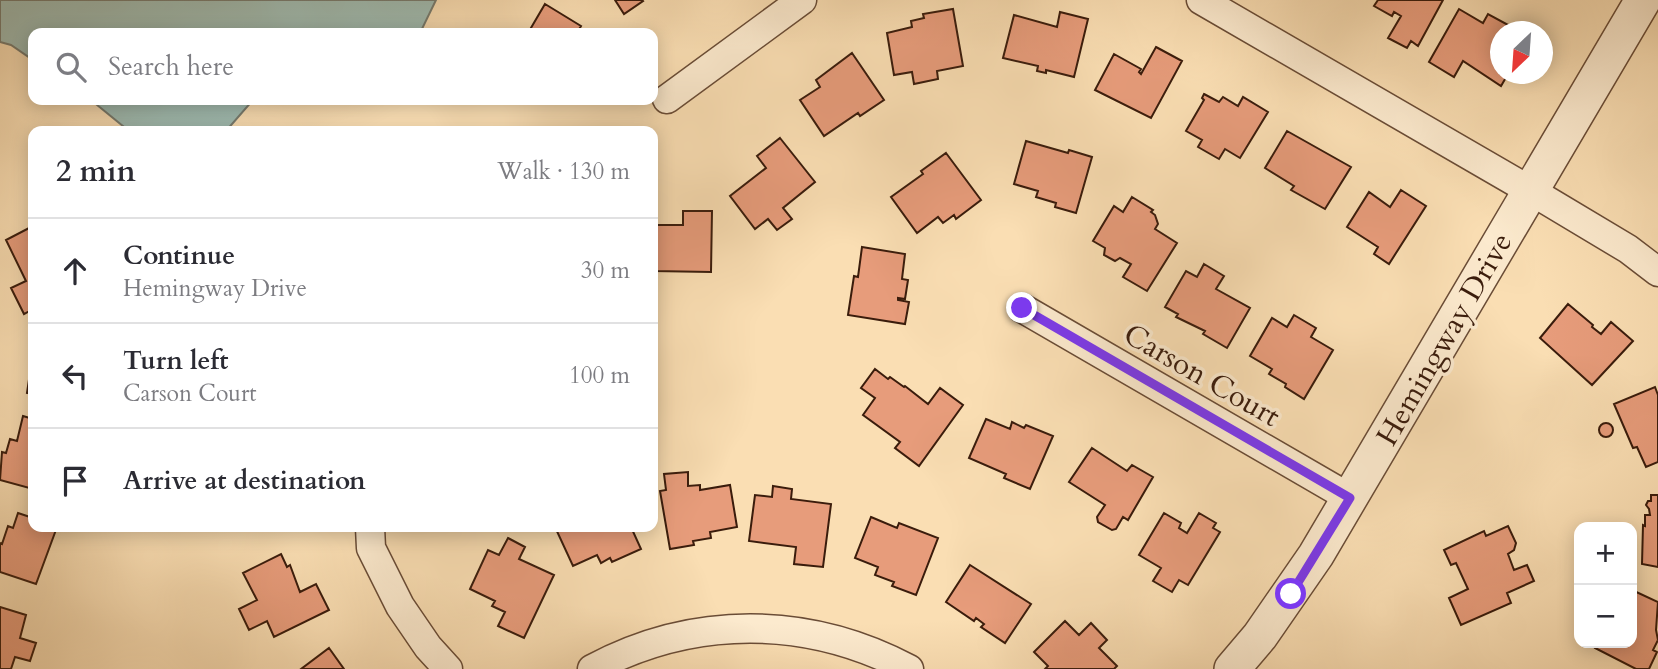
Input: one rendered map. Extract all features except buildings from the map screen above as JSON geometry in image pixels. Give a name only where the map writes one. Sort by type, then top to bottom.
[{"type":"street","points":[[667,99],[802,0]]},
{"type":"street","points":[[1201,0],[1531,191],[1628,249],[1658,272]]},
{"type":"street","name":"Hemingway Drive","points":[[1232,669],[1291,594],[1350,498],[1643,0]]},
{"type":"street","name":"Carson Court","points":[[1022,308],[1350,498]]},
{"type":"street","points":[[370,532],[372,548],[400,606],[428,647],[448,669]]},
{"type":"street","points":[[592,669],[656,641],[725,628],[760,627],[827,636],[860,647],[909,669]]},
{"type":"water","points":[[0,0],[436,0],[422,28],[28,28],[28,57],[11,45],[0,42]]},
{"type":"water","points":[[97,105],[249,105],[230,126],[123,126]]},
{"type":"route","points":[[1022,308],[1350,498],[1291,594]]}]
